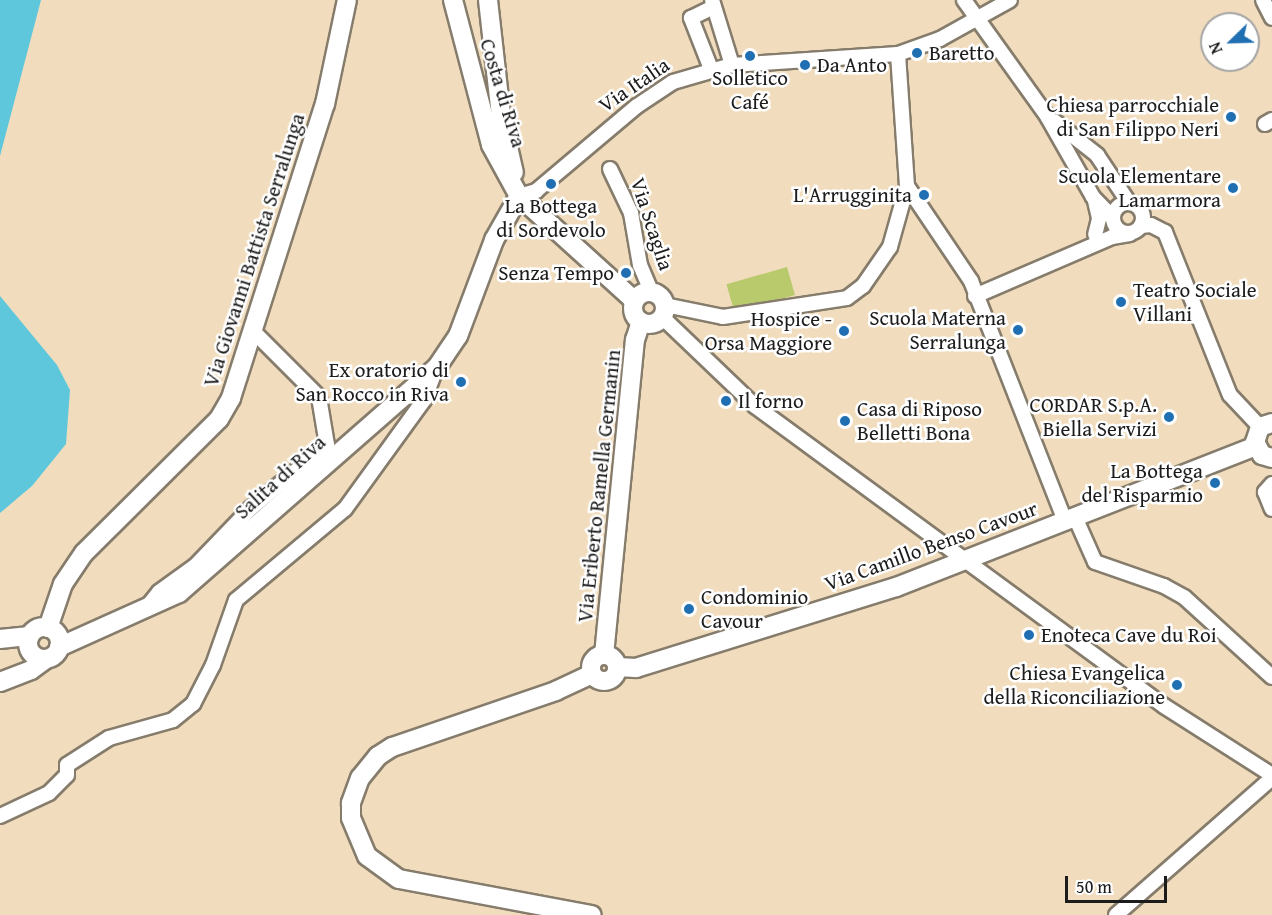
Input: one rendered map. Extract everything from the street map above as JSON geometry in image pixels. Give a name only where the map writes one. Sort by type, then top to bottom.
[{"type":"street","name":"Via Giovanni Battista Serralunga","points":[[48,628],[63,584],[84,553],[219,419],[231,398],[325,104],[347,0]]},
{"type":"street","name":"Costa di Riva","points":[[453,0],[491,145],[519,196],[635,301]]},
{"type":"street","points":[[0,816],[49,794],[67,775],[68,765],[109,738],[173,720],[193,704],[213,664],[236,600],[345,509],[424,400],[437,367],[458,336],[490,249],[519,196],[501,116],[488,0]]},
{"type":"street","points":[[964,0],[1047,116],[1093,196],[1113,220],[1117,230],[1136,230]]},
{"type":"street","name":"Via Italia","points":[[519,196],[536,191],[655,94],[673,82],[711,69],[732,65],[898,54],[979,21],[1010,0]]},
{"type":"street","points":[[1263,0],[1272,18]]},
{"type":"street","points":[[711,69],[691,18],[713,3],[732,65]]},
{"type":"street","points":[[660,305],[723,317],[847,298],[863,286],[890,247],[907,186],[898,54]]},
{"type":"street","points":[[1047,116],[1097,155],[1129,203],[1143,213],[1136,230]]},
{"type":"street","name":"Via Scaglia","points":[[610,169],[630,213],[640,265],[660,305]]},
{"type":"street","points":[[907,186],[970,281],[1070,519],[1095,562],[1164,586],[1184,597],[1272,677]]},
{"type":"street","points":[[1093,196],[1099,219],[1095,235]]},
{"type":"street","points":[[1073,255],[1113,220],[1120,205],[1129,203]]},
{"type":"street","points":[[975,296],[1136,230],[1151,225],[1165,232],[1230,395],[1266,425],[1256,446],[1262,455],[1272,458]]},
{"type":"street","points":[[660,305],[655,323],[641,322],[633,310],[635,301],[642,294],[660,305],[755,406],[1164,706],[1272,776],[1116,915]]},
{"type":"street","name":"Via Eriberto Ramella Germanin","points":[[610,661],[635,340],[641,322]]},
{"type":"street","name":"Salita di Riva","points":[[146,608],[159,592],[195,566],[250,508],[327,445],[319,396],[253,331]]},
{"type":"street","name":"Salita di Riva","points":[[0,680],[32,670],[52,653],[179,593],[209,570],[437,367]]},
{"type":"street","name":"Via Camillo Benso Cavour","points":[[610,661],[636,668],[969,561],[1256,446]]},
{"type":"street","points":[[1272,484],[1265,492],[1272,509]]},
{"type":"street","points":[[0,680],[21,663],[29,641],[37,629],[48,628],[56,633],[52,653],[32,654],[29,641]]},
{"type":"street","points":[[0,639],[29,641]]},
{"type":"street","points":[[592,915],[399,879],[367,856],[351,818],[351,803],[367,766],[392,747],[556,691],[592,674],[592,663],[610,661]]},
{"type":"green space","points":[[787,267],[795,295],[734,312],[726,284]]},
{"type":"water","points":[[0,0],[41,0],[0,156]]},
{"type":"water","points":[[0,296],[57,365],[70,390],[66,444],[32,486],[0,513]]},
{"type":"place","name":"Baretto","points":[[917,53]]},
{"type":"place","name":"Solletico Café","points":[[750,56]]},
{"type":"place","name":"Da Anto","points":[[805,65]]},
{"type":"place","name":"Chiesa parrocchiale di San Filippo Neri","points":[[1231,117]]},
{"type":"place","name":"La Bottega di Sordevolo","points":[[551,184]]},
{"type":"place","name":"Scuola Elementare Lamarmora","points":[[1233,188]]},
{"type":"place","name":"L'Arrugginita","points":[[924,195]]},
{"type":"place","name":"Senza Tempo","points":[[626,273]]},
{"type":"place","name":"Teatro Sociale Villani","points":[[1121,302]]},
{"type":"place","name":"Scuola Materna Serralunga","points":[[1018,330]]},
{"type":"place","name":"Hospice - Orsa Maggiore","points":[[844,331]]},
{"type":"place","name":"Ex oratorio di San Rocco in Riva","points":[[461,382]]},
{"type":"place","name":"Il forno","points":[[726,401]]},
{"type":"place","name":"CORDAR S.p.A. Biella Servizi","points":[[1169,417]]},
{"type":"place","name":"Casa di Riposo Belletti Bona","points":[[845,421]]},
{"type":"place","name":"La Bottega del Risparmio","points":[[1215,483]]},
{"type":"place","name":"Condominio Cavour","points":[[689,609]]},
{"type":"place","name":"Enoteca Cave du Roi","points":[[1029,635]]},
{"type":"place","name":"Chiesa Evangelica della Riconciliazione","points":[[1177,685]]}]
